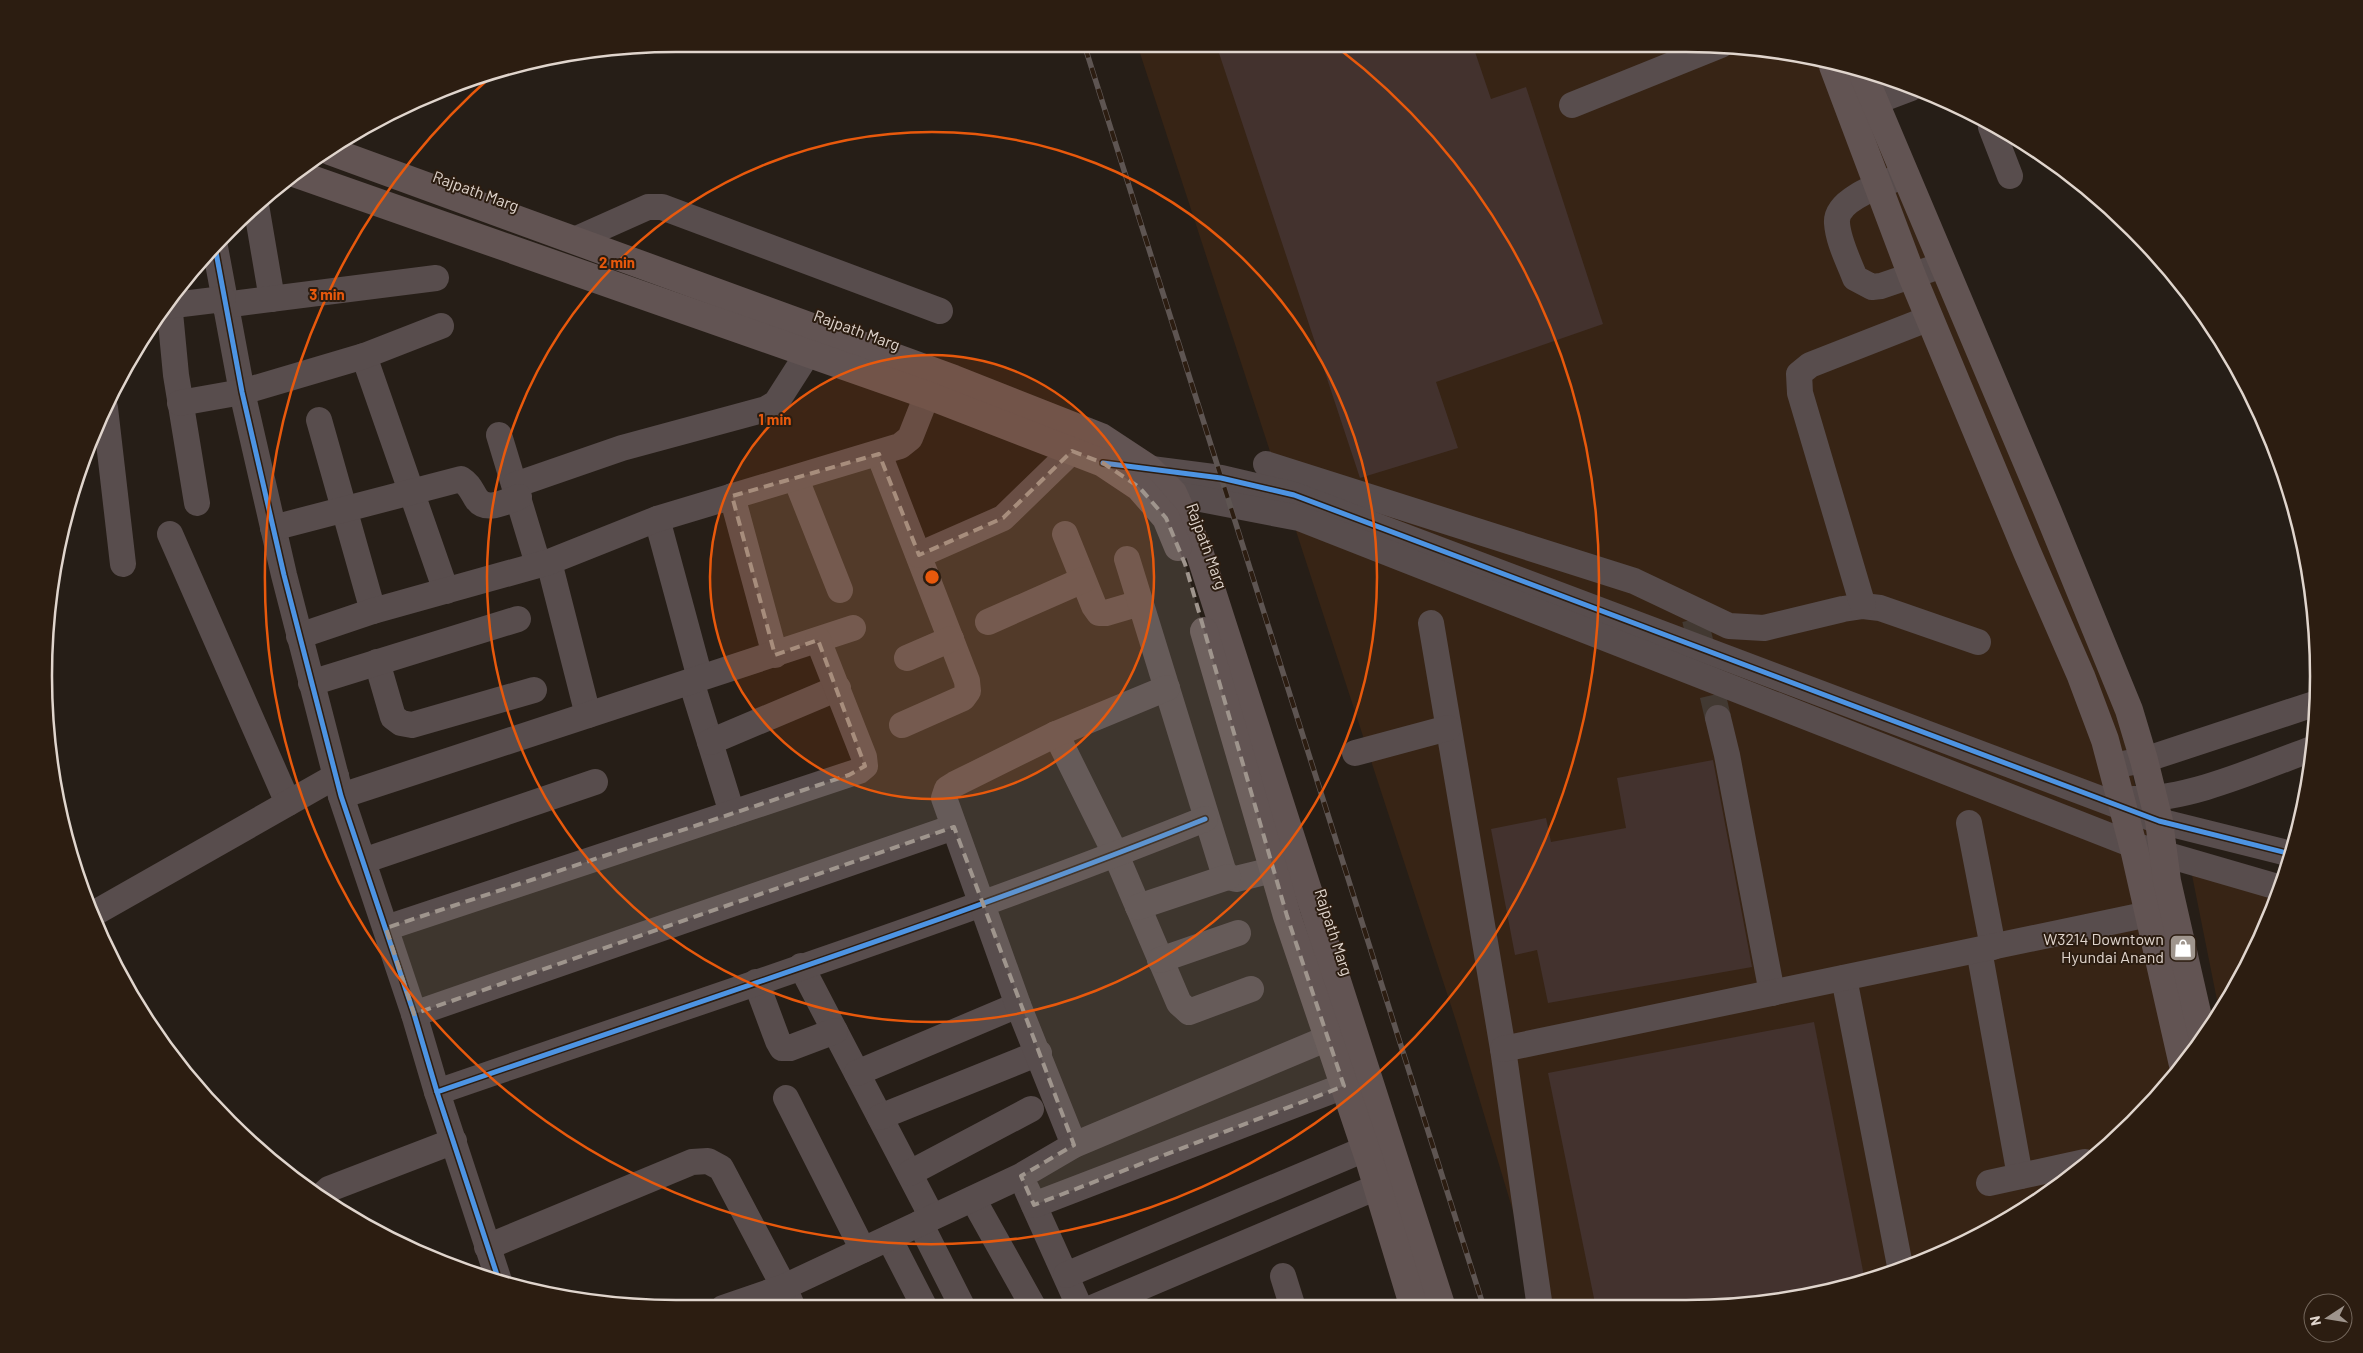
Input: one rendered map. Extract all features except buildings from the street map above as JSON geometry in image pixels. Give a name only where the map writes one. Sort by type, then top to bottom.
[{"type":"main road","points":[[1835,71],[1912,276],[2081,676],[2105,740],[2133,845],[2180,1058]]},
{"type":"main road","points":[[1866,80],[2129,710],[2156,810],[2162,855],[2201,1029]]},
{"type":"main road","name":"Rajpath Marg","points":[[338,153],[954,379],[1101,437],[1144,478],[1166,518],[1185,564],[1274,870],[1365,1149],[1412,1300]]},
{"type":"main road","name":"Rajpath Marg","points":[[304,176],[927,395],[1144,478],[1173,493],[1199,551],[1439,1300]]},
{"type":"street","points":[[1572,105],[1702,53]]},
{"type":"street","points":[[1874,102],[1902,91]]},
{"type":"street","points":[[1993,133],[2010,176]]},
{"type":"street","points":[[1905,175],[1878,186],[1842,206],[1837,218],[1837,226],[1855,278],[1872,287],[1881,286],[1943,265]]},
{"type":"street","points":[[574,240],[648,207],[662,207],[940,311]]},
{"type":"street","points":[[258,214],[272,299]]},
{"type":"street","points":[[216,256],[242,392],[311,683],[339,786],[454,1141],[489,1268],[692,1162],[708,1160],[721,1168],[788,1297]]},
{"type":"street","points":[[176,305],[272,299],[436,278]]},
{"type":"street","points":[[169,314],[180,403],[197,503]]},
{"type":"street","points":[[1863,606],[1800,393],[1799,374],[1810,365],[1930,318]]},
{"type":"street","points":[[180,403],[242,392],[364,356],[441,326]]},
{"type":"street","points":[[273,528],[461,479],[468,483],[483,506],[489,506],[517,491],[622,448],[766,409],[776,403],[808,353]]},
{"type":"street","points":[[364,356],[446,591]]},
{"type":"street","points":[[299,636],[373,611],[544,563],[657,519],[796,479],[900,446],[910,438],[927,395]]},
{"type":"street","points":[[319,420],[373,611]]},
{"type":"street","points":[[107,423],[123,564]]},
{"type":"street","points":[[499,435],[517,491],[544,563],[588,715]]},
{"type":"street","points":[[919,555],[1003,518],[1072,451]]},
{"type":"street","points":[[879,454],[967,681],[968,691],[964,698],[902,725]]},
{"type":"street","points":[[1266,464],[1634,581],[1695,614],[1729,626],[1764,628],[1863,606],[1880,608],[1978,642]]},
{"type":"street","points":[[1144,478],[1221,478],[1294,495],[2122,802],[2156,810],[2285,852]]},
{"type":"street","points":[[796,479],[840,590]]},
{"type":"street","points":[[1173,493],[1299,518],[2133,845],[2274,886]]},
{"type":"street","points":[[732,496],[776,654]]},
{"type":"street","points":[[657,519],[710,742],[732,814]]},
{"type":"street","points":[[170,534],[288,803]]},
{"type":"street","points":[[1065,534],[1099,613],[1106,614],[1140,603]]},
{"type":"street","points":[[1126,559],[1167,688],[1205,819],[1223,870],[1228,877]]},
{"type":"street","points":[[988,622],[1084,580]]},
{"type":"street","points":[[311,683],[518,619]]},
{"type":"street","points":[[1430,623],[1503,1050],[1539,1300]]},
{"type":"street","points":[[98,911],[288,803],[339,786],[588,715],[853,628]]},
{"type":"street","points":[[907,658],[951,639]]},
{"type":"street","points":[[386,928],[849,775],[865,766],[864,757],[818,640]]},
{"type":"street","points":[[377,662],[392,717],[401,723],[412,725],[534,690]]},
{"type":"street","points":[[710,742],[838,688]]},
{"type":"street","points":[[1074,1145],[1039,1053],[1018,1005],[944,798],[947,789],[1056,734],[1167,688]]},
{"type":"street","points":[[2112,766],[2144,760],[2309,706]]},
{"type":"street","points":[[1718,718],[1727,755],[1772,993]]},
{"type":"street","points":[[1355,753],[1448,728]]},
{"type":"street","points":[[1056,734],[1116,855],[1179,1003],[1189,1012],[1251,989]]},
{"type":"street","points":[[2156,810],[2215,784],[2306,752]]},
{"type":"street","points":[[363,861],[595,782]]},
{"type":"street","points":[[437,1092],[981,904],[1116,855],[1205,819]]},
{"type":"street","points":[[1969,823],[2020,1176]]},
{"type":"street","points":[[414,1014],[954,828]]},
{"type":"street","points":[[1138,907],[1228,877],[1236,879],[1274,870]]},
{"type":"street","points":[[1503,1050],[2149,914]]},
{"type":"street","points":[[1160,960],[1238,932]]},
{"type":"street","points":[[801,966],[910,1173],[926,1220],[960,1300]]},
{"type":"street","points":[[1844,978],[1899,1262]]},
{"type":"street","points":[[756,982],[782,1048],[790,1048],[835,1031]]},
{"type":"street","points":[[857,1073],[1018,1005]]},
{"type":"street","points":[[770,1300],[788,1297],[863,1250],[1021,1176],[1074,1145],[1328,1038]]},
{"type":"street","points":[[880,1116],[1039,1053]]},
{"type":"street","points":[[1034,1205],[1344,1086]]},
{"type":"street","points":[[786,1098],[863,1250]]},
{"type":"street","points":[[910,1173],[1031,1109]]},
{"type":"street","points":[[326,1192],[329,1189],[454,1141]]},
{"type":"street","points":[[1066,1275],[1365,1149]]},
{"type":"street","points":[[1989,1183],[2076,1164]]},
{"type":"street","points":[[1021,1176],[1077,1300]]},
{"type":"street","points":[[1111,1300],[1377,1187]]},
{"type":"street","points":[[973,1199],[1030,1300]]},
{"type":"street","points":[[889,1238],[921,1300]]},
{"type":"street","points":[[1283,1276],[1290,1300]]},
{"type":"highlighted area","points":[[1072,451],[1103,463],[1139,487],[1166,518],[1185,564],[1287,916],[1344,1086],[1034,1205],[1021,1176],[1074,1145],[954,827],[414,1014],[386,928],[849,775],[865,766],[818,640],[775,655],[732,496],[879,454],[919,555],[1003,518]]},
{"type":"shaded area","points":[[1140,52],[1686,52],[1768,58],[1808,64],[1858,77],[2120,723],[2157,875],[2189,1045],[2156,1088],[2128,1118],[2066,1172],[1998,1217],[1925,1253],[1848,1279],[1808,1289],[1768,1295],[1686,1300],[1540,1300],[1456,1021]]},
{"type":"shaded area","points":[[2189,860],[2273,887],[2246,952],[2218,1003]]},
{"type":"tunnel","points":[[1695,619],[1718,718]]},
{"type":"railway","points":[[1087,52],[1481,1300]]},
{"type":"cycle path","points":[[216,255],[242,392],[284,575],[341,796],[414,1014],[437,1092],[496,1273]]},
{"type":"cycle path","points":[[1103,463],[1221,478],[1294,495],[2159,821],[2285,852]]},
{"type":"cycle path","points":[[437,1092],[1015,892],[1205,819]]},
{"type":"place","name":"W3214 Downtown Hyundai Anand","points":[[2183,948]]}]
